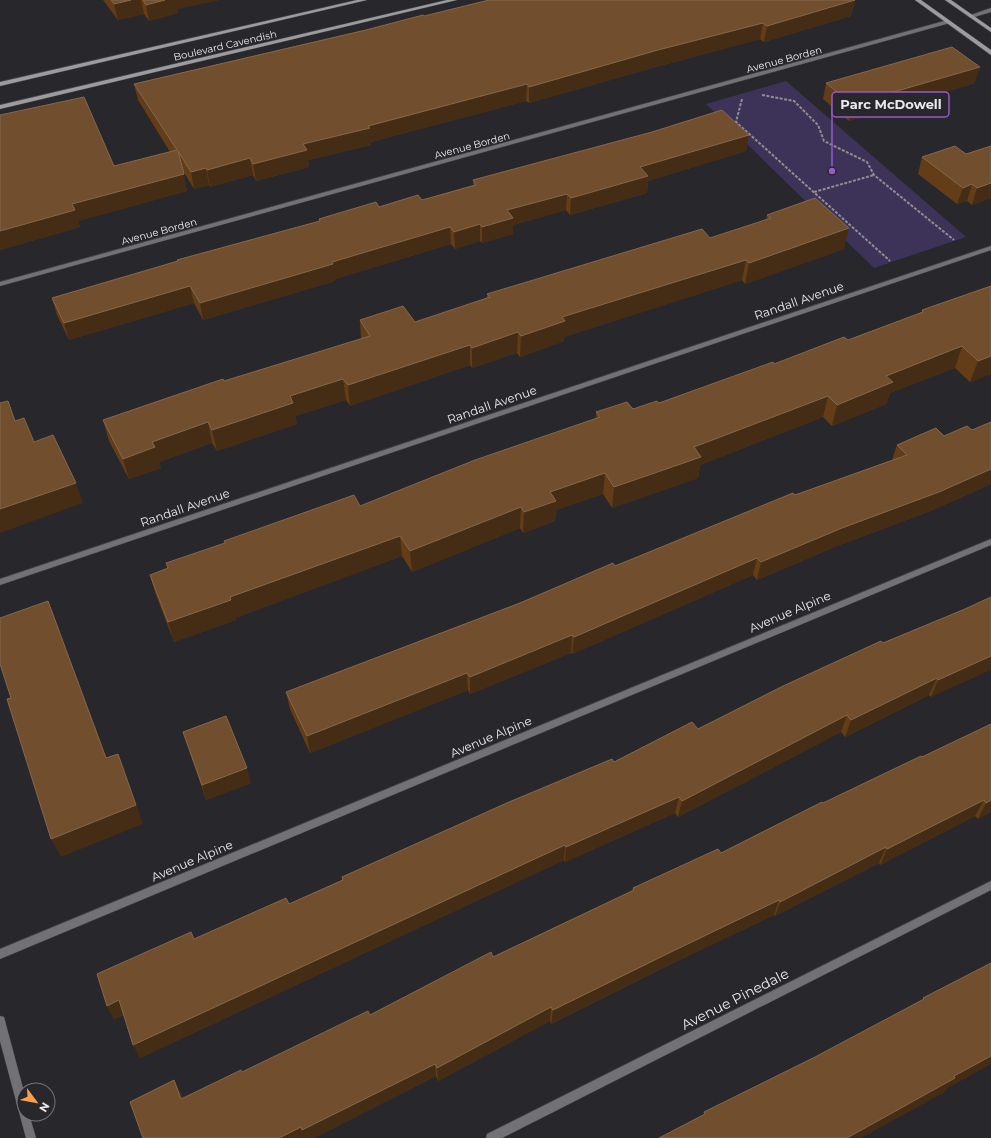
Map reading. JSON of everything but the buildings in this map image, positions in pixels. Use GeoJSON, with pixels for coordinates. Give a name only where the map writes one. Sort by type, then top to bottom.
{"type":"FeatureCollection","features":[{"type":"Feature","properties":{"kind":"main road","name":"Boulevard Cavendish"},"geometry":{"type":"LineString","coordinates":[[0,84],[364,0]]}},
{"type":"Feature","properties":{"kind":"main road","name":"Boulevard Cavendish"},"geometry":{"type":"LineString","coordinates":[[0,107],[454,0]]}},
{"type":"Feature","properties":{"kind":"main road"},"geometry":{"type":"LineString","coordinates":[[918,0],[991,53]]}},
{"type":"Feature","properties":{"kind":"main road"},"geometry":{"type":"LineString","coordinates":[[948,0],[991,30]]}},
{"type":"Feature","properties":{"kind":"street"},"geometry":{"type":"LineString","coordinates":[[971,16],[991,10]]}},
{"type":"Feature","properties":{"kind":"street","name":"Avenue Borden"},"geometry":{"type":"LineString","coordinates":[[0,284],[948,22]]}},
{"type":"Feature","properties":{"kind":"street","name":"Randall Avenue"},"geometry":{"type":"LineString","coordinates":[[0,582],[991,248]]}},
{"type":"Feature","properties":{"kind":"street","name":"Avenue Alpine"},"geometry":{"type":"LineString","coordinates":[[0,954],[991,542]]}},
{"type":"Feature","properties":{"kind":"street","name":"Avenue Pinedale"},"geometry":{"type":"LineString","coordinates":[[491,1138],[991,885]]}},
{"type":"Feature","properties":{"kind":"street"},"geometry":{"type":"LineString","coordinates":[[0,1020],[16,1082]]}},
{"type":"Feature","properties":{"kind":"street"},"geometry":{"type":"LineString","coordinates":[[27,1122],[31,1138]]}},
{"type":"Feature","properties":{"kind":"path"},"geometry":{"type":"LineString","coordinates":[[756,94],[794,101],[818,125],[824,141],[867,162],[874,174],[956,242]]}},
{"type":"Feature","properties":{"kind":"path"},"geometry":{"type":"LineString","coordinates":[[740,96],[742,99],[736,122],[893,264]]}},
{"type":"Feature","properties":{"kind":"path"},"geometry":{"type":"LineString","coordinates":[[814,192],[874,174]]}},
{"type":"Feature","properties":{"kind":"shaded area"},"geometry":{"type":"Polygon","coordinates":[[[786,81],[966,237],[874,268],[706,104],[786,81]]]}},
{"type":"Feature","properties":{"kind":"place","name":"Parc McDowell"},"geometry":{"type":"Point","coordinates":[832,171]}}]}
